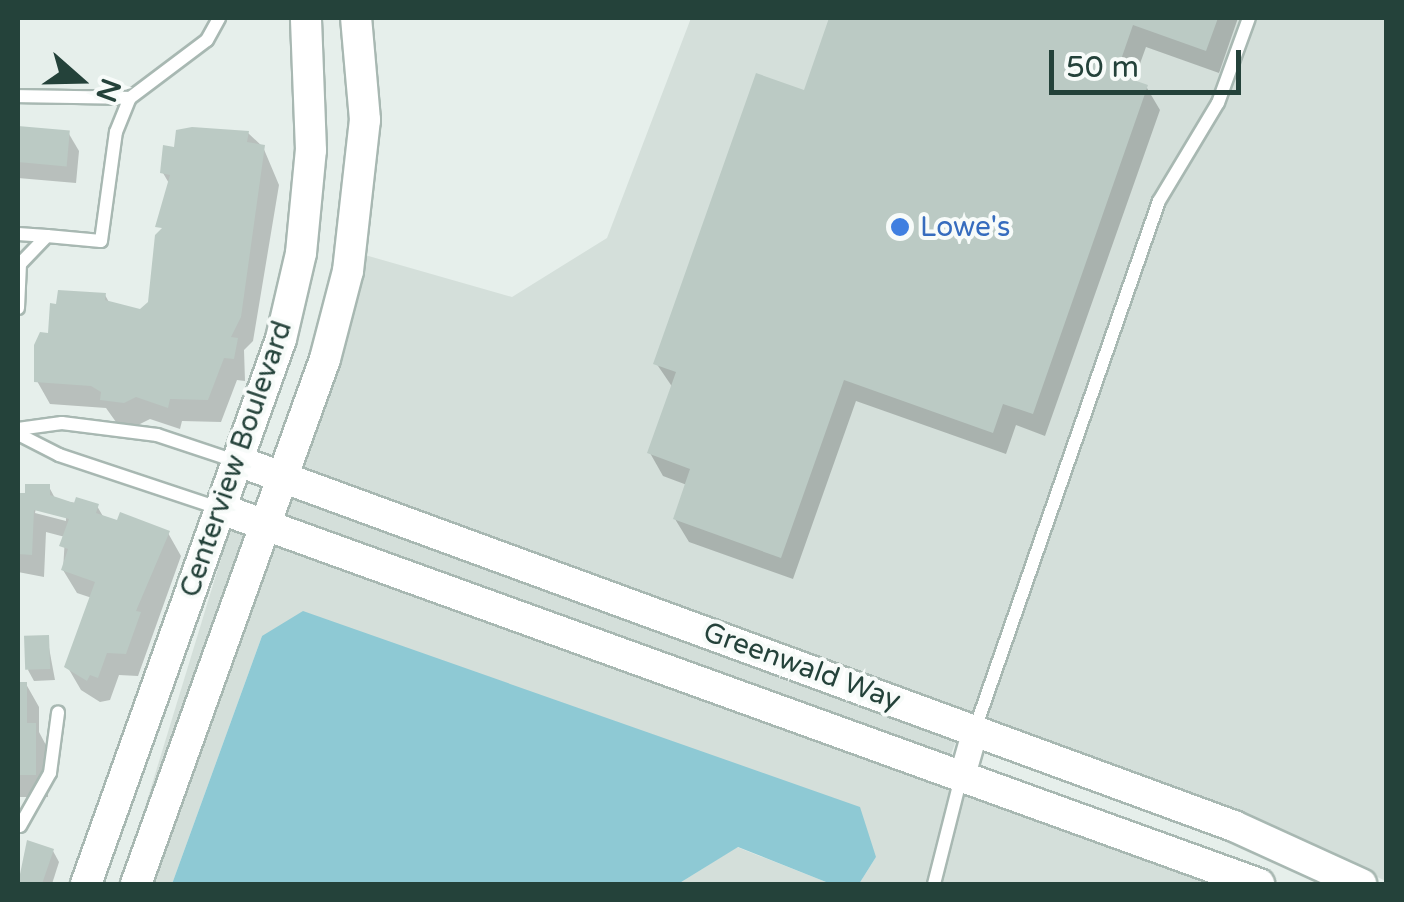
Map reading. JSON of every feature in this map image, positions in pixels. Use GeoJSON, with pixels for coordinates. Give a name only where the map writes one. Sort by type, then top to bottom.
{"type":"FeatureCollection","features":[{"type":"Feature","properties":{"kind":"street","name":"Centerview Boulevard"},"geometry":{"type":"LineString","coordinates":[[86,884],[280,339],[301,253],[312,150],[306,18]]}},
{"type":"Feature","properties":{"kind":"street","name":"Centerview Boulevard"},"geometry":{"type":"LineString","coordinates":[[136,884],[282,478],[348,271],[365,120],[356,18]]}},
{"type":"Feature","properties":{"kind":"street","name":"Greenwald Way"},"geometry":{"type":"LineString","coordinates":[[238,461],[1234,826],[1361,884]]}},
{"type":"Feature","properties":{"kind":"street","name":"Greenwald Way"},"geometry":{"type":"LineString","coordinates":[[221,508],[1259,884]]}},
{"type":"Feature","properties":{"kind":"street"},"geometry":{"type":"LineString","coordinates":[[962,775],[975,729]]}},
{"type":"Feature","properties":{"kind":"lane"},"geometry":{"type":"LineString","coordinates":[[18,234],[100,241],[116,132],[130,98],[207,40],[218,18]]}},
{"type":"Feature","properties":{"kind":"lane"},"geometry":{"type":"LineString","coordinates":[[975,729],[1160,201],[1218,103],[1249,18]]}},
{"type":"Feature","properties":{"kind":"lane"},"geometry":{"type":"LineString","coordinates":[[18,96],[130,98]]}},
{"type":"Feature","properties":{"kind":"lane"},"geometry":{"type":"LineString","coordinates":[[18,308],[20,264],[47,236]]}},
{"type":"Feature","properties":{"kind":"lane"},"geometry":{"type":"LineString","coordinates":[[18,431],[62,422],[157,435],[238,461]]}},
{"type":"Feature","properties":{"kind":"lane"},"geometry":{"type":"LineString","coordinates":[[18,431],[59,455],[221,508]]}},
{"type":"Feature","properties":{"kind":"lane"},"geometry":{"type":"LineString","coordinates":[[18,828],[50,773],[58,713]]}},
{"type":"Feature","properties":{"kind":"lane"},"geometry":{"type":"LineString","coordinates":[[934,884],[962,775]]}},
{"type":"Feature","properties":{"kind":"shaded area"},"geometry":{"type":"Polygon","coordinates":[[[691,18],[1386,18],[1386,881],[1239,814],[993,720],[301,470],[340,363],[365,255],[512,297],[607,238],[691,18]]]}},
{"type":"Feature","properties":{"kind":"shaded area"},"geometry":{"type":"Polygon","coordinates":[[[292,495],[957,737],[950,758],[284,516],[292,495]]]}},
{"type":"Feature","properties":{"kind":"shaded area"},"geometry":{"type":"Polygon","coordinates":[[[231,526],[247,531],[139,884],[122,884],[231,526]]]}},
{"type":"Feature","properties":{"kind":"shaded area"},"geometry":{"type":"Polygon","coordinates":[[[275,541],[1226,884],[859,884],[876,857],[262,636],[172,884],[152,884],[275,541]]]}},
{"type":"Feature","properties":{"kind":"shaded area"},"geometry":{"type":"Polygon","coordinates":[[[737,847],[831,884],[678,884],[737,847]]]}},
{"type":"Feature","properties":{"kind":"water"},"geometry":{"type":"Polygon","coordinates":[[[303,611],[860,807],[876,857],[859,884],[831,884],[738,847],[678,884],[172,884],[262,636],[303,611]]]}},
{"type":"Feature","properties":{"kind":"building","name":"Lowe's"},"geometry":{"type":"Polygon","coordinates":[[[829,18],[1218,18],[1206,51],[1133,25],[1116,74],[1148,85],[1033,414],[1003,404],[993,433],[844,380],[781,558],[673,519],[690,469],[647,453],[676,372],[653,364],[756,73],[804,90],[829,18]]]}},
{"type":"Feature","properties":{"kind":"building"},"geometry":{"type":"Polygon","coordinates":[[[18,126],[70,131],[67,166],[18,162],[18,126]]]}},
{"type":"Feature","properties":{"kind":"building"},"geometry":{"type":"Polygon","coordinates":[[[192,127],[249,131],[247,142],[265,145],[241,317],[231,337],[238,338],[234,359],[224,358],[208,400],[170,399],[168,408],[136,397],[124,403],[100,400],[101,392],[91,386],[34,382],[34,345],[40,332],[48,333],[50,303],[56,304],[58,290],[106,293],[105,300],[140,309],[148,302],[155,235],[162,228],[155,227],[170,175],[160,173],[163,145],[174,147],[176,130],[192,127]]]}},
{"type":"Feature","properties":{"kind":"building"},"geometry":{"type":"Polygon","coordinates":[[[25,484],[50,484],[50,495],[74,503],[76,497],[99,504],[96,513],[117,520],[120,512],[170,531],[136,611],[141,612],[126,654],[107,653],[98,678],[90,675],[87,681],[64,667],[95,582],[61,570],[68,549],[59,546],[69,519],[34,510],[32,555],[18,554],[18,493],[25,493],[25,484]]]}},
{"type":"Feature","properties":{"kind":"building"},"geometry":{"type":"Polygon","coordinates":[[[49,635],[50,669],[25,670],[24,636],[49,635]]]}},
{"type":"Feature","properties":{"kind":"building"},"geometry":{"type":"Polygon","coordinates":[[[18,682],[27,682],[27,723],[36,723],[36,775],[18,775],[18,682]]]}},
{"type":"Feature","properties":{"kind":"building"},"geometry":{"type":"Polygon","coordinates":[[[27,840],[54,849],[42,884],[18,884],[27,840]]]}},
{"type":"Feature","properties":{"kind":"place","name":"Lowe's"},"geometry":{"type":"Point","coordinates":[900,227]}}]}
